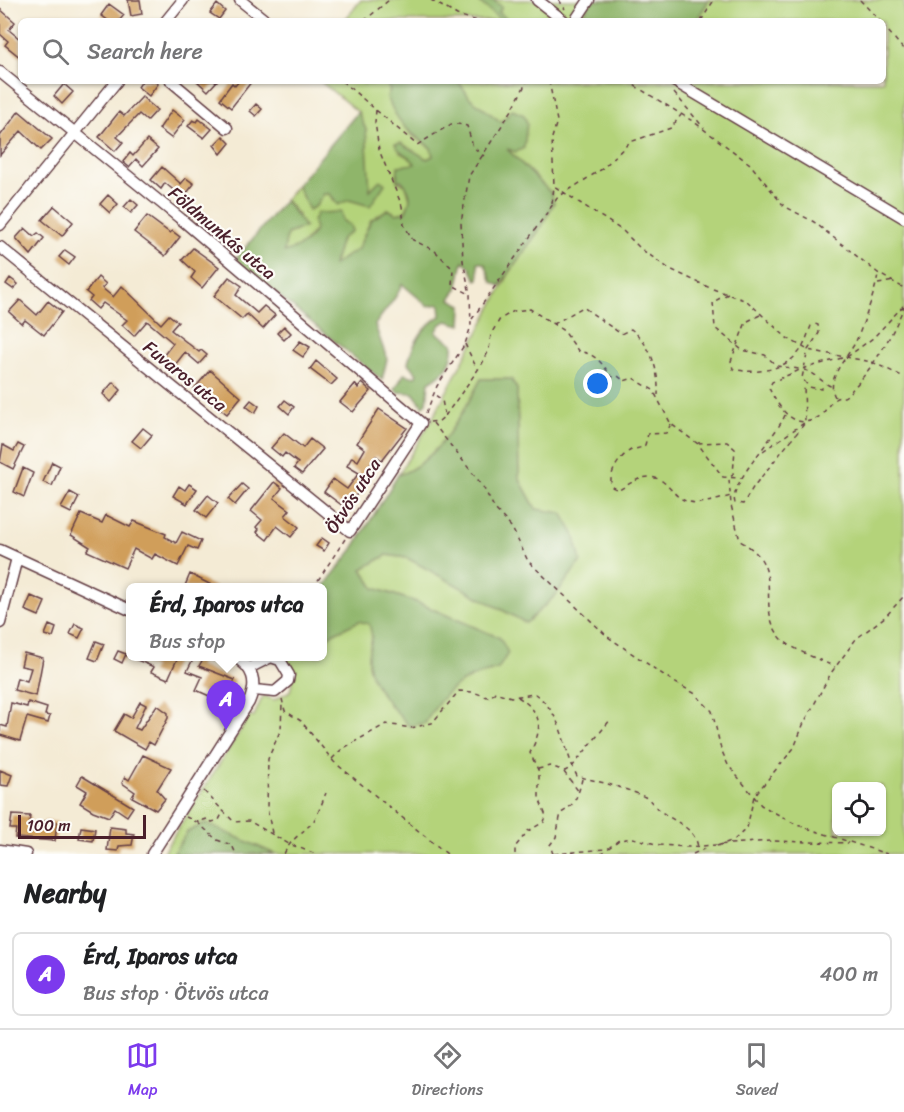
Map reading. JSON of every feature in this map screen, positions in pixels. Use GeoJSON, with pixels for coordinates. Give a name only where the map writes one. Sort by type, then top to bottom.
{"type":"FeatureCollection","features":[{"type":"Feature","properties":{"kind":"street"},"geometry":{"type":"LineString","coordinates":[[168,18],[183,0]]}},
{"type":"Feature","properties":{"kind":"street"},"geometry":{"type":"LineString","coordinates":[[240,0],[262,18]]}},
{"type":"Feature","properties":{"kind":"street"},"geometry":{"type":"LineString","coordinates":[[537,0],[560,18]]}},
{"type":"Feature","properties":{"kind":"street"},"geometry":{"type":"LineString","coordinates":[[577,18],[589,0]]}},
{"type":"Feature","properties":{"kind":"street","name":"Földmunkás utca"},"geometry":{"type":"LineString","coordinates":[[0,72],[189,226],[420,423]]}},
{"type":"Feature","properties":{"kind":"street"},"geometry":{"type":"LineString","coordinates":[[0,225],[115,84]]}},
{"type":"Feature","properties":{"kind":"street"},"geometry":{"type":"LineString","coordinates":[[175,84],[227,128]]}},
{"type":"Feature","properties":{"kind":"street"},"geometry":{"type":"LineString","coordinates":[[673,85],[904,218]]}},
{"type":"Feature","properties":{"kind":"street","name":"Fuvaros utca"},"geometry":{"type":"LineString","coordinates":[[0,247],[350,531]]}},
{"type":"Feature","properties":{"kind":"street","name":"Ötvös utca"},"geometry":{"type":"LineString","coordinates":[[350,531],[420,423]]}},
{"type":"Feature","properties":{"kind":"street"},"geometry":{"type":"LineString","coordinates":[[0,550],[126,608]]}},
{"type":"Feature","properties":{"kind":"street"},"geometry":{"type":"LineString","coordinates":[[0,622],[17,558]]}},
{"type":"Feature","properties":{"kind":"street"},"geometry":{"type":"LineString","coordinates":[[152,854],[254,690],[253,675],[249,668],[239,661]]}},
{"type":"Feature","properties":{"kind":"street"},"geometry":{"type":"LineString","coordinates":[[249,668],[264,661]]}},
{"type":"Feature","properties":{"kind":"street"},"geometry":{"type":"LineString","coordinates":[[254,690],[275,692],[288,681],[287,667],[281,661]]}},
{"type":"Feature","properties":{"kind":"street"},"geometry":{"type":"LineString","coordinates":[[0,850],[26,854]]}},
{"type":"Feature","properties":{"kind":"path"},"geometry":{"type":"LineString","coordinates":[[368,18],[389,0]]}},
{"type":"Feature","properties":{"kind":"path"},"geometry":{"type":"LineString","coordinates":[[431,0],[457,15],[468,18]]}},
{"type":"Feature","properties":{"kind":"path"},"geometry":{"type":"LineString","coordinates":[[703,18],[714,0]]}},
{"type":"Feature","properties":{"kind":"path"},"geometry":{"type":"LineString","coordinates":[[860,0],[876,18]]}},
{"type":"Feature","properties":{"kind":"path"},"geometry":{"type":"LineString","coordinates":[[886,29],[904,50]]}},
{"type":"Feature","properties":{"kind":"path"},"geometry":{"type":"LineString","coordinates":[[346,84],[417,145],[453,123],[460,123],[467,126],[473,147],[484,156]]}},
{"type":"Feature","properties":{"kind":"path"},"geometry":{"type":"LineString","coordinates":[[525,84],[484,156],[469,176],[462,211],[463,261],[470,294],[471,320],[465,344],[434,394],[423,419],[433,423],[482,485],[495,509],[512,528],[528,561],[608,637],[694,693],[712,711],[721,749],[728,765],[761,805],[797,825],[887,854]]}},
{"type":"Feature","properties":{"kind":"path"},"geometry":{"type":"LineString","coordinates":[[550,84],[557,122],[552,138],[554,186],[552,204]]}},
{"type":"Feature","properties":{"kind":"path"},"geometry":{"type":"LineString","coordinates":[[632,84],[681,114],[750,164],[784,206],[823,228],[878,273],[903,287],[904,292]]}},
{"type":"Feature","properties":{"kind":"path"},"geometry":{"type":"LineString","coordinates":[[673,85],[675,96],[706,131]]}},
{"type":"Feature","properties":{"kind":"path"},"geometry":{"type":"LineString","coordinates":[[376,110],[375,122],[380,150],[399,199],[404,225],[413,240],[435,251],[453,269],[452,285],[470,294]]}},
{"type":"Feature","properties":{"kind":"path"},"geometry":{"type":"LineString","coordinates":[[471,320],[552,204],[564,193],[602,169],[630,142],[671,128],[681,114]]}},
{"type":"Feature","properties":{"kind":"path"},"geometry":{"type":"LineString","coordinates":[[554,186],[623,231],[641,249],[668,268],[747,301],[760,315],[802,347],[872,362],[904,377]]}},
{"type":"Feature","properties":{"kind":"path"},"geometry":{"type":"LineString","coordinates":[[836,398],[833,387],[834,377],[856,343],[877,284],[878,273]]}},
{"type":"Feature","properties":{"kind":"path"},"geometry":{"type":"LineString","coordinates":[[877,284],[895,281]]}},
{"type":"Feature","properties":{"kind":"path"},"geometry":{"type":"LineString","coordinates":[[728,294],[712,302],[715,328],[738,347],[765,355],[777,366],[815,373],[825,384],[833,387]]}},
{"type":"Feature","properties":{"kind":"path"},"geometry":{"type":"LineString","coordinates":[[805,423],[795,422],[786,414],[770,388],[772,382],[802,369],[846,357],[873,338],[904,306]]}},
{"type":"Feature","properties":{"kind":"path"},"geometry":{"type":"LineString","coordinates":[[761,452],[818,417],[836,398],[847,395],[888,343],[904,306]]}},
{"type":"Feature","properties":{"kind":"path"},"geometry":{"type":"LineString","coordinates":[[554,324],[583,307],[621,334],[631,329],[634,331],[644,341],[657,368],[658,396],[671,423],[678,432],[698,444],[723,477],[742,478]]}},
{"type":"Feature","properties":{"kind":"path"},"geometry":{"type":"LineString","coordinates":[[433,423],[445,416],[477,370],[489,350],[491,334],[501,319],[514,311],[530,309],[564,332],[579,352],[591,353],[612,377],[618,376],[624,381],[633,378],[658,396]]}},
{"type":"Feature","properties":{"kind":"path"},"geometry":{"type":"LineString","coordinates":[[760,315],[746,322],[731,361],[734,369],[759,372],[777,366],[796,355],[811,326],[818,325],[819,333],[808,350],[806,364],[802,369],[805,423],[740,505],[735,503],[733,499],[742,478],[786,414]]}},
{"type":"Feature","properties":{"kind":"path"},"geometry":{"type":"LineString","coordinates":[[465,344],[477,370]]}},
{"type":"Feature","properties":{"kind":"path"},"geometry":{"type":"LineString","coordinates":[[804,384],[821,389],[825,384]]}},
{"type":"Feature","properties":{"kind":"path"},"geometry":{"type":"LineString","coordinates":[[434,394],[442,400],[445,416]]}},
{"type":"Feature","properties":{"kind":"path"},"geometry":{"type":"LineString","coordinates":[[671,423],[666,433],[648,434],[645,445],[632,450],[621,459],[613,471],[610,482],[612,487],[619,490],[638,478],[652,477],[662,481],[680,498],[691,502],[704,503],[731,496]]}},
{"type":"Feature","properties":{"kind":"path"},"geometry":{"type":"LineString","coordinates":[[698,444],[727,442],[735,449],[733,474],[729,479],[740,541],[753,548],[767,567],[771,616],[781,638],[835,667]]}},
{"type":"Feature","properties":{"kind":"path","name":"Ötvös utca"},"geometry":{"type":"LineString","coordinates":[[316,583],[350,531]]}},
{"type":"Feature","properties":{"kind":"path"},"geometry":{"type":"LineString","coordinates":[[717,846],[734,840],[747,828],[754,796],[794,748],[802,725],[835,667],[856,639],[886,616],[904,596]]}},
{"type":"Feature","properties":{"kind":"path"},"geometry":{"type":"LineString","coordinates":[[332,759],[342,749],[387,724],[411,728],[432,723],[459,691],[473,692],[490,698],[495,692],[512,697],[535,694],[544,700],[558,720],[572,767],[577,776],[592,778],[648,798],[660,811],[668,814],[691,832],[698,840],[698,848]]}},
{"type":"Feature","properties":{"kind":"path"},"geometry":{"type":"LineString","coordinates":[[275,692],[282,700],[285,711],[301,721],[332,759],[363,788],[447,854]]}},
{"type":"Feature","properties":{"kind":"path"},"geometry":{"type":"LineString","coordinates":[[515,854],[515,847],[528,831],[544,822],[546,816],[539,798],[537,769],[530,753],[538,733],[538,716],[532,706],[518,696]]}},
{"type":"Feature","properties":{"kind":"path"},"geometry":{"type":"LineString","coordinates":[[273,835],[267,808],[268,759],[282,729],[282,704]]}},
{"type":"Feature","properties":{"kind":"path"},"geometry":{"type":"LineString","coordinates":[[564,771],[572,767],[611,719]]}},
{"type":"Feature","properties":{"kind":"path"},"geometry":{"type":"LineString","coordinates":[[537,769],[550,766],[564,771],[579,792]]}},
{"type":"Feature","properties":{"kind":"path"},"geometry":{"type":"LineString","coordinates":[[583,778],[579,792],[570,808],[561,813],[556,837],[550,845],[553,854],[606,849]]}},
{"type":"Feature","properties":{"kind":"path"},"geometry":{"type":"LineString","coordinates":[[195,786],[209,794],[222,813],[234,822],[249,821],[289,844],[316,854]]}},
{"type":"Feature","properties":{"kind":"path"},"geometry":{"type":"LineString","coordinates":[[284,854],[289,844],[313,822],[326,793]]}},
{"type":"Feature","properties":{"kind":"path"},"geometry":{"type":"LineString","coordinates":[[178,813],[197,822],[217,840],[232,845],[236,854]]}},
{"type":"Feature","properties":{"kind":"path"},"geometry":{"type":"LineString","coordinates":[[197,822],[207,819],[212,822],[219,820],[222,813]]}},
{"type":"Feature","properties":{"kind":"path"},"geometry":{"type":"LineString","coordinates":[[602,854],[619,840],[633,838],[660,845],[698,848],[771,841],[850,843]]}},
{"type":"Feature","properties":{"kind":"path"},"geometry":{"type":"LineString","coordinates":[[693,854],[707,848]]}},
{"type":"Feature","properties":{"kind":"path"},"geometry":{"type":"LineString","coordinates":[[302,850],[306,854]]}},
{"type":"Feature","properties":{"kind":"green space"},"geometry":{"type":"Polygon","coordinates":[[[361,0],[593,0],[584,13],[590,18],[346,18],[361,0]]]}},
{"type":"Feature","properties":{"kind":"green space"},"geometry":{"type":"Polygon","coordinates":[[[477,0],[493,0],[502,7],[499,12],[506,18],[498,18],[477,0]]]}},
{"type":"Feature","properties":{"kind":"green space"},"geometry":{"type":"Polygon","coordinates":[[[593,0],[709,0],[698,18],[590,18],[584,13],[593,0]]]}},
{"type":"Feature","properties":{"kind":"green space"},"geometry":{"type":"Polygon","coordinates":[[[709,0],[904,0],[904,854],[162,854],[249,717],[254,716],[262,698],[265,696],[274,700],[290,691],[293,680],[286,661],[327,661],[327,637],[359,621],[369,624],[374,638],[368,661],[373,677],[390,706],[425,723],[439,701],[454,687],[463,681],[498,669],[500,638],[416,602],[374,588],[362,569],[387,555],[407,558],[439,573],[536,509],[519,478],[517,389],[511,379],[481,379],[457,422],[437,449],[412,469],[398,475],[430,423],[509,274],[542,226],[551,193],[505,147],[501,122],[470,98],[460,84],[886,84],[886,18],[698,18],[709,0]]]}},
{"type":"Feature","properties":{"kind":"green space"},"geometry":{"type":"Polygon","coordinates":[[[324,84],[387,84],[410,134],[431,148],[433,156],[427,159],[399,152],[412,159],[415,165],[398,167],[397,181],[406,185],[411,202],[405,212],[396,214],[388,209],[371,220],[358,249],[332,266],[341,239],[315,230],[299,248],[283,252],[287,234],[296,231],[298,215],[285,200],[297,185],[309,210],[316,206],[323,194],[330,194],[333,201],[349,200],[370,206],[366,130],[358,112],[324,84]]]}},
{"type":"Feature","properties":{"kind":"green space"},"geometry":{"type":"Polygon","coordinates":[[[387,84],[460,84],[470,98],[501,122],[512,110],[524,115],[527,123],[524,148],[516,152],[507,149],[551,193],[554,203],[542,226],[500,286],[492,282],[485,264],[478,262],[479,279],[476,280],[470,267],[463,261],[457,289],[450,299],[462,305],[461,325],[447,321],[441,324],[436,332],[453,344],[452,357],[444,371],[429,382],[427,403],[423,406],[413,393],[397,392],[395,389],[404,374],[415,377],[417,374],[408,363],[410,356],[424,330],[441,316],[440,304],[428,306],[402,284],[397,295],[375,325],[387,359],[382,380],[235,260],[285,200],[305,227],[287,234],[284,252],[306,242],[315,230],[313,221],[317,213],[341,212],[343,221],[350,225],[352,231],[341,239],[333,265],[358,249],[371,220],[388,209],[396,214],[405,212],[410,196],[405,184],[401,180],[397,181],[398,166],[415,164],[395,144],[401,143],[427,159],[433,156],[431,148],[400,122],[387,97],[390,90],[387,84]]]}},
{"type":"Feature","properties":{"kind":"green space"},"geometry":{"type":"Polygon","coordinates":[[[358,112],[366,130],[370,190],[380,180],[385,184],[370,206],[349,200],[338,205],[330,194],[324,194],[316,206],[309,210],[297,185],[358,112]]]}},
{"type":"Feature","properties":{"kind":"green space"},"geometry":{"type":"Polygon","coordinates":[[[481,379],[511,379],[517,389],[519,478],[536,509],[562,513],[574,534],[581,561],[555,596],[526,623],[407,558],[387,555],[362,569],[374,588],[416,602],[500,638],[508,653],[498,669],[473,677],[454,687],[439,702],[425,723],[409,726],[383,696],[372,678],[368,661],[372,636],[369,624],[359,621],[327,637],[327,583],[353,549],[398,475],[425,460],[437,448],[466,407],[481,379]]]}},
{"type":"Feature","properties":{"kind":"green space"},"geometry":{"type":"Polygon","coordinates":[[[205,823],[275,854],[173,854],[187,832],[205,823]]]}},
{"type":"Feature","properties":{"kind":"building"},"geometry":{"type":"Polygon","coordinates":[[[128,0],[140,0],[142,14],[131,16],[128,0]]]}},
{"type":"Feature","properties":{"kind":"building"},"geometry":{"type":"Polygon","coordinates":[[[109,4],[124,15],[122,18],[105,18],[101,15],[109,4]]]}},
{"type":"Feature","properties":{"kind":"building"},"geometry":{"type":"Polygon","coordinates":[[[217,4],[225,11],[220,18],[210,13],[217,4]]]}},
{"type":"Feature","properties":{"kind":"building"},"geometry":{"type":"Polygon","coordinates":[[[0,9],[15,22],[9,30],[18,38],[18,56],[5,45],[8,41],[0,34],[0,9]]]}},
{"type":"Feature","properties":{"kind":"building"},"geometry":{"type":"Polygon","coordinates":[[[64,84],[73,92],[62,104],[54,96],[64,84]]]}},
{"type":"Feature","properties":{"kind":"building"},"geometry":{"type":"Polygon","coordinates":[[[140,84],[158,84],[149,96],[138,87],[140,84]]]}},
{"type":"Feature","properties":{"kind":"building"},"geometry":{"type":"Polygon","coordinates":[[[200,84],[214,84],[208,91],[200,84]]]}},
{"type":"Feature","properties":{"kind":"building"},"geometry":{"type":"Polygon","coordinates":[[[231,84],[235,86],[250,84],[231,108],[220,99],[231,84]]]}},
{"type":"Feature","properties":{"kind":"building"},"geometry":{"type":"Polygon","coordinates":[[[142,97],[157,110],[147,121],[139,114],[117,137],[123,142],[115,151],[99,137],[119,112],[124,116],[142,97]]]}},
{"type":"Feature","properties":{"kind":"building"},"geometry":{"type":"Polygon","coordinates":[[[256,104],[262,109],[256,116],[250,111],[256,104]]]}},
{"type":"Feature","properties":{"kind":"building"},"geometry":{"type":"Polygon","coordinates":[[[172,110],[185,120],[171,138],[159,129],[172,110]]]}},
{"type":"Feature","properties":{"kind":"building"},"geometry":{"type":"Polygon","coordinates":[[[19,111],[52,139],[41,150],[21,131],[0,155],[0,136],[19,111]]]}},
{"type":"Feature","properties":{"kind":"building"},"geometry":{"type":"Polygon","coordinates":[[[199,119],[212,129],[204,138],[188,126],[193,120],[197,122],[199,119]]]}},
{"type":"Feature","properties":{"kind":"building"},"geometry":{"type":"Polygon","coordinates":[[[223,136],[230,143],[221,154],[214,145],[223,136]]]}},
{"type":"Feature","properties":{"kind":"building"},"geometry":{"type":"Polygon","coordinates":[[[147,140],[158,149],[143,166],[136,159],[129,167],[123,162],[130,153],[133,156],[147,140]]]}},
{"type":"Feature","properties":{"kind":"building"},"geometry":{"type":"Polygon","coordinates":[[[162,167],[181,184],[186,178],[194,184],[183,198],[165,183],[161,189],[151,180],[162,167]]]}},
{"type":"Feature","properties":{"kind":"building"},"geometry":{"type":"Polygon","coordinates":[[[108,195],[118,204],[110,213],[100,204],[108,195]]]}},
{"type":"Feature","properties":{"kind":"building"},"geometry":{"type":"Polygon","coordinates":[[[131,199],[138,205],[131,213],[124,207],[131,199]]]}},
{"type":"Feature","properties":{"kind":"building"},"geometry":{"type":"Polygon","coordinates":[[[54,206],[73,222],[62,236],[42,220],[54,206]]]}},
{"type":"Feature","properties":{"kind":"building"},"geometry":{"type":"Polygon","coordinates":[[[147,216],[170,233],[172,231],[180,237],[165,256],[134,232],[147,216]]]}},
{"type":"Feature","properties":{"kind":"building"},"geometry":{"type":"Polygon","coordinates":[[[25,228],[34,236],[38,233],[44,238],[31,255],[16,238],[25,228]]]}},
{"type":"Feature","properties":{"kind":"building"},"geometry":{"type":"Polygon","coordinates":[[[193,248],[219,267],[202,288],[191,278],[195,272],[182,260],[193,248]]]}},
{"type":"Feature","properties":{"kind":"building"},"geometry":{"type":"Polygon","coordinates":[[[65,250],[75,257],[69,265],[59,257],[65,250]]]}},
{"type":"Feature","properties":{"kind":"building"},"geometry":{"type":"Polygon","coordinates":[[[98,277],[106,284],[102,288],[113,297],[122,286],[161,324],[169,315],[178,322],[171,330],[199,352],[201,350],[207,355],[199,364],[185,352],[171,370],[164,365],[168,360],[163,356],[173,343],[147,321],[134,336],[122,325],[127,320],[103,303],[98,309],[89,301],[92,297],[86,292],[98,277]]]}},
{"type":"Feature","properties":{"kind":"building"},"geometry":{"type":"Polygon","coordinates":[[[229,277],[242,286],[236,295],[257,313],[264,306],[275,315],[263,329],[247,314],[242,319],[214,296],[229,277]]]}},
{"type":"Feature","properties":{"kind":"building"},"geometry":{"type":"Polygon","coordinates":[[[10,278],[18,284],[13,289],[6,284],[10,278]]]}},
{"type":"Feature","properties":{"kind":"building"},"geometry":{"type":"Polygon","coordinates":[[[20,300],[37,315],[48,301],[62,312],[44,335],[25,320],[22,324],[9,312],[20,300]]]}},
{"type":"Feature","properties":{"kind":"building"},"geometry":{"type":"Polygon","coordinates":[[[284,326],[291,333],[284,340],[277,333],[284,326]]]}},
{"type":"Feature","properties":{"kind":"building"},"geometry":{"type":"Polygon","coordinates":[[[300,341],[310,347],[303,357],[293,350],[300,341]]]}},
{"type":"Feature","properties":{"kind":"building"},"geometry":{"type":"Polygon","coordinates":[[[316,361],[337,379],[331,385],[310,369],[316,361]]]}},
{"type":"Feature","properties":{"kind":"building"},"geometry":{"type":"Polygon","coordinates":[[[210,370],[241,397],[227,414],[194,389],[210,370]]]}},
{"type":"Feature","properties":{"kind":"building"},"geometry":{"type":"Polygon","coordinates":[[[113,382],[121,390],[111,402],[103,394],[113,382]]]}},
{"type":"Feature","properties":{"kind":"building"},"geometry":{"type":"Polygon","coordinates":[[[362,383],[371,391],[353,412],[340,402],[355,384],[358,388],[362,383]]]}},
{"type":"Feature","properties":{"kind":"building"},"geometry":{"type":"Polygon","coordinates":[[[251,400],[259,406],[255,413],[246,406],[251,400]]]}},
{"type":"Feature","properties":{"kind":"building"},"geometry":{"type":"Polygon","coordinates":[[[285,400],[294,407],[289,414],[280,406],[285,400]]]}},
{"type":"Feature","properties":{"kind":"building"},"geometry":{"type":"Polygon","coordinates":[[[379,409],[407,428],[382,460],[376,456],[368,469],[372,471],[347,509],[324,492],[333,479],[347,489],[359,473],[347,466],[352,457],[358,461],[365,449],[357,443],[379,409]]]}},
{"type":"Feature","properties":{"kind":"building"},"geometry":{"type":"Polygon","coordinates":[[[143,428],[152,435],[141,448],[132,441],[143,428]]]}},
{"type":"Feature","properties":{"kind":"building"},"geometry":{"type":"Polygon","coordinates":[[[284,433],[303,448],[310,439],[323,449],[302,474],[294,468],[298,463],[285,453],[282,457],[271,448],[284,433]]]}},
{"type":"Feature","properties":{"kind":"building"},"geometry":{"type":"Polygon","coordinates":[[[18,444],[24,447],[13,469],[0,462],[3,445],[14,451],[18,444]]]}},
{"type":"Feature","properties":{"kind":"building"},"geometry":{"type":"Polygon","coordinates":[[[52,462],[60,466],[52,486],[43,482],[52,462]]]}},
{"type":"Feature","properties":{"kind":"building"},"geometry":{"type":"Polygon","coordinates":[[[23,468],[33,473],[24,497],[14,492],[23,468]]]}},
{"type":"Feature","properties":{"kind":"building"},"geometry":{"type":"Polygon","coordinates":[[[274,482],[282,488],[274,498],[290,510],[285,516],[299,527],[291,537],[277,526],[267,540],[257,532],[259,529],[256,527],[262,520],[251,511],[274,482]]]}},
{"type":"Feature","properties":{"kind":"building"},"geometry":{"type":"Polygon","coordinates":[[[189,484],[197,489],[187,504],[173,496],[179,486],[185,490],[189,484]]]}},
{"type":"Feature","properties":{"kind":"building"},"geometry":{"type":"Polygon","coordinates":[[[242,484],[248,489],[235,505],[228,499],[242,484]]]}},
{"type":"Feature","properties":{"kind":"building"},"geometry":{"type":"Polygon","coordinates":[[[70,492],[79,497],[71,513],[61,508],[70,492]]]}},
{"type":"Feature","properties":{"kind":"building"},"geometry":{"type":"Polygon","coordinates":[[[208,495],[218,503],[206,518],[196,510],[208,495]]]}},
{"type":"Feature","properties":{"kind":"building"},"geometry":{"type":"Polygon","coordinates":[[[81,514],[102,523],[106,515],[130,527],[134,521],[166,534],[165,537],[176,543],[182,532],[201,541],[197,550],[188,546],[178,566],[155,554],[152,559],[134,549],[125,568],[87,551],[90,547],[71,535],[81,514]]]}},
{"type":"Feature","properties":{"kind":"building"},"geometry":{"type":"Polygon","coordinates":[[[322,538],[329,543],[324,551],[316,546],[322,538]]]}},
{"type":"Feature","properties":{"kind":"building"},"geometry":{"type":"Polygon","coordinates":[[[190,574],[207,583],[186,583],[190,574]]]}},
{"type":"Feature","properties":{"kind":"building"},"geometry":{"type":"Polygon","coordinates":[[[31,596],[45,602],[39,616],[25,610],[31,596]]]}},
{"type":"Feature","properties":{"kind":"building"},"geometry":{"type":"Polygon","coordinates":[[[75,624],[84,628],[79,638],[70,634],[75,624]]]}},
{"type":"Feature","properties":{"kind":"building"},"geometry":{"type":"Polygon","coordinates":[[[49,625],[56,628],[53,637],[45,635],[49,625]]]}},
{"type":"Feature","properties":{"kind":"building"},"geometry":{"type":"Polygon","coordinates":[[[96,641],[104,644],[97,661],[89,658],[96,641]]]}},
{"type":"Feature","properties":{"kind":"building"},"geometry":{"type":"Polygon","coordinates":[[[118,651],[126,654],[122,663],[114,659],[118,651]]]}},
{"type":"Feature","properties":{"kind":"building"},"geometry":{"type":"Polygon","coordinates":[[[24,653],[43,658],[36,696],[14,690],[17,678],[27,681],[31,668],[21,666],[24,653]]]}},
{"type":"Feature","properties":{"kind":"building"},"geometry":{"type":"Polygon","coordinates":[[[140,661],[176,661],[168,679],[151,672],[154,667],[140,661]]]}},
{"type":"Feature","properties":{"kind":"building"},"geometry":{"type":"Polygon","coordinates":[[[192,661],[202,661],[199,666],[235,680],[223,706],[212,701],[214,698],[196,690],[202,677],[187,671],[192,661]]]}},
{"type":"Feature","properties":{"kind":"building"},"geometry":{"type":"Polygon","coordinates":[[[28,702],[47,708],[45,715],[50,716],[48,723],[27,717],[20,741],[0,735],[0,725],[7,727],[11,703],[27,707],[28,702]]]}},
{"type":"Feature","properties":{"kind":"building"},"geometry":{"type":"Polygon","coordinates":[[[140,702],[146,705],[135,728],[140,730],[157,705],[168,713],[168,718],[154,745],[149,742],[145,749],[114,731],[124,714],[131,718],[140,702]]]}},
{"type":"Feature","properties":{"kind":"building"},"geometry":{"type":"Polygon","coordinates":[[[143,755],[171,768],[157,790],[165,799],[156,810],[132,797],[135,792],[122,783],[125,777],[129,780],[143,755]]]}},
{"type":"Feature","properties":{"kind":"building"},"geometry":{"type":"Polygon","coordinates":[[[0,770],[12,775],[8,786],[0,785],[0,770]]]}},
{"type":"Feature","properties":{"kind":"building"},"geometry":{"type":"Polygon","coordinates":[[[82,776],[133,807],[127,816],[115,808],[109,817],[80,803],[87,791],[77,785],[82,776]]]}},
{"type":"Feature","properties":{"kind":"building"},"geometry":{"type":"Polygon","coordinates":[[[12,815],[30,816],[29,824],[43,826],[44,821],[57,822],[55,841],[15,838],[16,829],[10,829],[12,815]]]}},
{"type":"Feature","properties":{"kind":"building"},"geometry":{"type":"Polygon","coordinates":[[[81,827],[95,829],[93,841],[79,839],[81,827]]]}},
{"type":"Feature","properties":{"kind":"building"},"geometry":{"type":"Polygon","coordinates":[[[110,827],[126,829],[126,833],[134,834],[132,845],[119,846],[118,851],[107,850],[110,827]]]}},
{"type":"Feature","properties":{"kind":"place","name":"Érd, Iparos utca"},"geometry":{"type":"Point","coordinates":[226,730]}}]}
